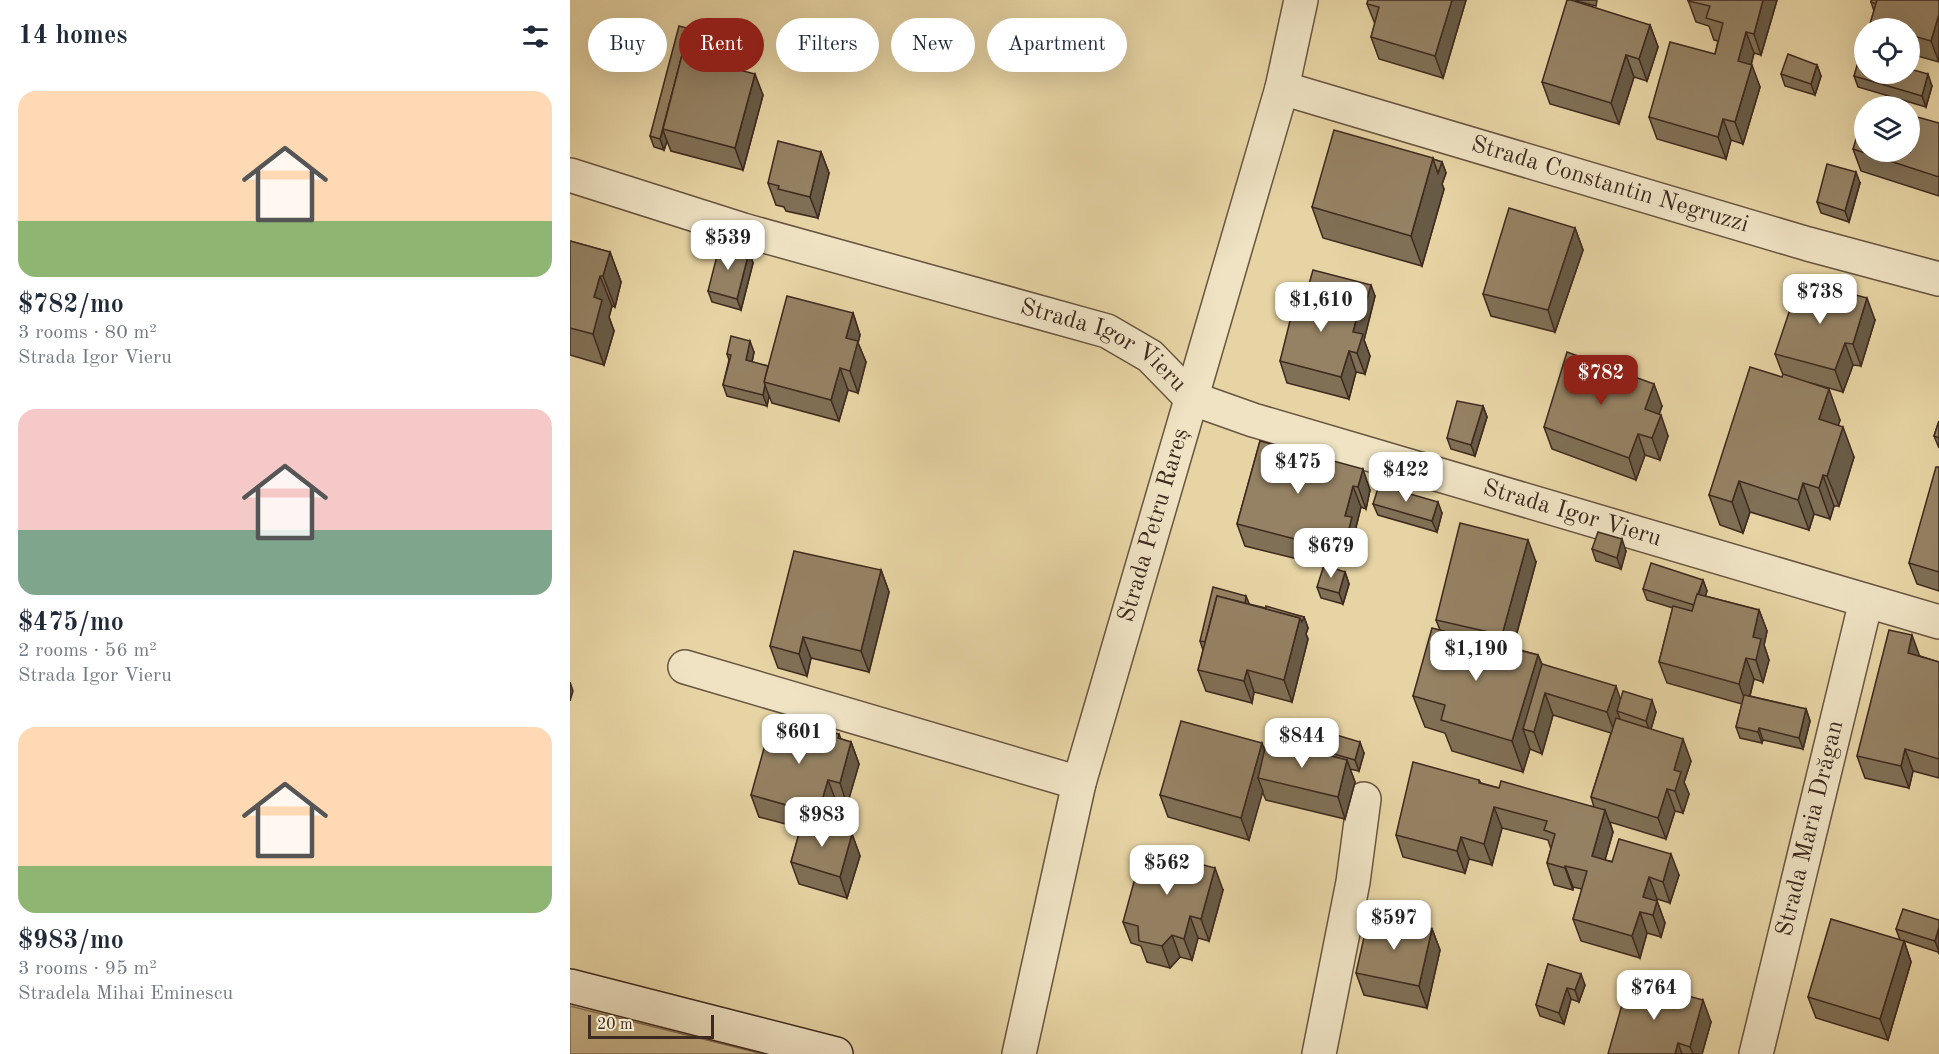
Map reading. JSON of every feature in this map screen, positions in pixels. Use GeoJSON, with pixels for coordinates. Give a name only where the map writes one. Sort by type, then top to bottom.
{"type":"FeatureCollection","features":[{"type":"Feature","properties":{"kind":"street","name":"Strada Petru Rareș"},"geometry":{"type":"LineString","coordinates":[[1019,1054],[1079,783],[1282,88],[1301,0]]}},
{"type":"Feature","properties":{"kind":"street","name":"Strada Constantin Negruzzi"},"geometry":{"type":"LineString","coordinates":[[1282,88],[1797,241],[1939,279]]}},
{"type":"Feature","properties":{"kind":"street","name":"Strada Igor Vieru"},"geometry":{"type":"LineString","coordinates":[[570,175],[742,230],[1107,331],[1150,356],[1191,398],[1253,420],[1939,622]]}},
{"type":"Feature","properties":{"kind":"street","name":"Strada Maria Drăgan"},"geometry":{"type":"LineString","coordinates":[[1756,1054],[1866,601]]}},
{"type":"Feature","properties":{"kind":"street"},"geometry":{"type":"LineString","coordinates":[[684,667],[1079,783]]}},
{"type":"Feature","properties":{"kind":"street"},"geometry":{"type":"LineString","coordinates":[[1319,1054],[1353,882],[1364,799]]}},
{"type":"Feature","properties":{"kind":"street"},"geometry":{"type":"LineString","coordinates":[[570,986],[836,1054]]}},
{"type":"Feature","properties":{"kind":"shaded area"},"geometry":{"type":"Polygon","coordinates":[[[570,1006],[763,1054],[570,1054],[570,1006]]]}},
{"type":"Feature","properties":{"kind":"building"},"geometry":{"type":"Polygon","coordinates":[[[1368,0],[1452,0],[1435,56],[1371,37],[1379,7],[1367,4],[1368,0]]]}},
{"type":"Feature","properties":{"kind":"building"},"geometry":{"type":"Polygon","coordinates":[[[1567,0],[1650,25],[1639,59],[1626,55],[1611,103],[1542,82],[1567,0]]]}},
{"type":"Feature","properties":{"kind":"building"},"geometry":{"type":"Polygon","coordinates":[[[1688,0],[1763,0],[1754,34],[1746,32],[1738,61],[1752,65],[1735,122],[1723,119],[1718,137],[1649,117],[1670,42],[1715,54],[1723,23],[1706,18],[1710,6],[1688,0]]]}},
{"type":"Feature","properties":{"kind":"building"},"geometry":{"type":"Polygon","coordinates":[[[1877,0],[1939,0],[1939,14],[1931,41],[1920,38],[1920,18],[1872,18],[1877,0]]]}},
{"type":"Feature","properties":{"kind":"building"},"geometry":{"type":"Polygon","coordinates":[[[679,26],[679,66],[660,139],[650,136],[679,26]]]}},
{"type":"Feature","properties":{"kind":"building"},"geometry":{"type":"Polygon","coordinates":[[[1788,54],[1817,65],[1811,84],[1781,74],[1788,54]]]}},
{"type":"Feature","properties":{"kind":"building"},"geometry":{"type":"Polygon","coordinates":[[[679,67],[679,72],[755,74],[735,148],[663,129],[679,67]]]}},
{"type":"Feature","properties":{"kind":"building"},"geometry":{"type":"Polygon","coordinates":[[[1920,72],[1928,74],[1922,96],[1881,84],[1920,84],[1920,72]]]}},
{"type":"Feature","properties":{"kind":"building"},"geometry":{"type":"Polygon","coordinates":[[[1920,118],[1939,123],[1939,177],[1893,162],[1920,162],[1920,118]]]}},
{"type":"Feature","properties":{"kind":"building"},"geometry":{"type":"Polygon","coordinates":[[[1334,130],[1433,158],[1411,236],[1312,207],[1334,130]]]}},
{"type":"Feature","properties":{"kind":"building"},"geometry":{"type":"Polygon","coordinates":[[[778,141],[821,152],[810,197],[778,189],[779,186],[768,183],[778,141]]]}},
{"type":"Feature","properties":{"kind":"building"},"geometry":{"type":"Polygon","coordinates":[[[1433,159],[1442,162],[1438,173],[1433,159]]]}},
{"type":"Feature","properties":{"kind":"building"},"geometry":{"type":"Polygon","coordinates":[[[1827,164],[1856,172],[1845,211],[1817,202],[1827,164]]]}},
{"type":"Feature","properties":{"kind":"building"},"geometry":{"type":"Polygon","coordinates":[[[1509,208],[1575,228],[1548,310],[1483,294],[1509,208]]]}},
{"type":"Feature","properties":{"kind":"building"},"geometry":{"type":"Polygon","coordinates":[[[570,241],[610,252],[594,297],[602,300],[593,334],[570,328],[570,241]]]}},
{"type":"Feature","properties":{"kind":"building"},"geometry":{"type":"Polygon","coordinates":[[[720,244],[749,252],[737,299],[708,291],[720,244]]]}},
{"type":"Feature","properties":{"kind":"building"},"geometry":{"type":"Polygon","coordinates":[[[1313,270],[1371,285],[1363,313],[1360,305],[1307,291],[1313,270]]]}},
{"type":"Feature","properties":{"kind":"building"},"geometry":{"type":"Polygon","coordinates":[[[1800,280],[1867,298],[1853,344],[1845,343],[1835,370],[1775,354],[1800,280]]]}},
{"type":"Feature","properties":{"kind":"building"},"geometry":{"type":"Polygon","coordinates":[[[1298,289],[1360,305],[1353,332],[1363,334],[1357,353],[1349,351],[1341,377],[1280,361],[1298,289]]]}},
{"type":"Feature","properties":{"kind":"building"},"geometry":{"type":"Polygon","coordinates":[[[787,296],[853,313],[846,338],[858,341],[850,371],[840,368],[831,400],[764,382],[787,296]]]}},
{"type":"Feature","properties":{"kind":"building"},"geometry":{"type":"Polygon","coordinates":[[[731,336],[750,341],[746,360],[768,366],[763,395],[723,385],[731,355],[727,354],[731,336]]]}},
{"type":"Feature","properties":{"kind":"building"},"geometry":{"type":"Polygon","coordinates":[[[1567,352],[1654,384],[1645,409],[1661,415],[1652,438],[1638,434],[1629,458],[1544,427],[1567,352]]]}},
{"type":"Feature","properties":{"kind":"building"},"geometry":{"type":"Polygon","coordinates":[[[1750,367],[1782,377],[1783,374],[1829,389],[1819,419],[1843,427],[1827,476],[1823,475],[1819,488],[1803,483],[1798,500],[1739,481],[1732,502],[1709,495],[1750,367]]]}},
{"type":"Feature","properties":{"kind":"building"},"geometry":{"type":"Polygon","coordinates":[[[1457,401],[1483,406],[1471,445],[1447,438],[1457,401]]]}},
{"type":"Feature","properties":{"kind":"building"},"geometry":{"type":"Polygon","coordinates":[[[1939,421],[1939,438],[1934,436],[1939,421]]]}},
{"type":"Feature","properties":{"kind":"building"},"geometry":{"type":"Polygon","coordinates":[[[1260,441],[1363,469],[1358,487],[1353,486],[1345,516],[1352,517],[1346,541],[1317,533],[1314,544],[1237,524],[1260,441]]]}},
{"type":"Feature","properties":{"kind":"building"},"geometry":{"type":"Polygon","coordinates":[[[1936,467],[1939,467],[1939,572],[1909,563],[1936,467]]]}},
{"type":"Feature","properties":{"kind":"building"},"geometry":{"type":"Polygon","coordinates":[[[1379,485],[1438,502],[1432,521],[1373,504],[1379,485]]]}},
{"type":"Feature","properties":{"kind":"building"},"geometry":{"type":"Polygon","coordinates":[[[1460,523],[1528,540],[1502,635],[1436,620],[1460,523]]]}},
{"type":"Feature","properties":{"kind":"building"},"geometry":{"type":"Polygon","coordinates":[[[1598,532],[1622,539],[1617,558],[1592,549],[1598,532]]]}},
{"type":"Feature","properties":{"kind":"building"},"geometry":{"type":"Polygon","coordinates":[[[794,551],[881,570],[861,651],[803,637],[799,654],[770,646],[794,551]]]}},
{"type":"Feature","properties":{"kind":"building"},"geometry":{"type":"Polygon","coordinates":[[[1651,563],[1703,580],[1694,605],[1643,589],[1651,563]]]}},
{"type":"Feature","properties":{"kind":"building"},"geometry":{"type":"Polygon","coordinates":[[[1324,565],[1345,572],[1339,593],[1317,587],[1324,565]]]}},
{"type":"Feature","properties":{"kind":"building"},"geometry":{"type":"Polygon","coordinates":[[[1213,587],[1246,596],[1245,603],[1217,596],[1205,642],[1200,641],[1213,587]]]}},
{"type":"Feature","properties":{"kind":"building"},"geometry":{"type":"Polygon","coordinates":[[[1697,594],[1759,610],[1753,637],[1761,639],[1756,660],[1746,658],[1739,684],[1659,662],[1673,606],[1692,611],[1697,594]]]}},
{"type":"Feature","properties":{"kind":"building"},"geometry":{"type":"Polygon","coordinates":[[[1217,596],[1300,618],[1284,680],[1247,670],[1244,681],[1198,670],[1217,596]]]}},
{"type":"Feature","properties":{"kind":"building"},"geometry":{"type":"Polygon","coordinates":[[[1266,606],[1304,617],[1302,622],[1300,618],[1266,609],[1266,606]]]}},
{"type":"Feature","properties":{"kind":"building"},"geometry":{"type":"Polygon","coordinates":[[[1432,628],[1538,655],[1512,741],[1441,720],[1445,705],[1413,696],[1432,628]]]}},
{"type":"Feature","properties":{"kind":"building"},"geometry":{"type":"Polygon","coordinates":[[[1889,630],[1912,635],[1908,653],[1939,662],[1939,759],[1905,749],[1901,766],[1857,756],[1889,630]]]}},
{"type":"Feature","properties":{"kind":"building"},"geometry":{"type":"Polygon","coordinates":[[[1542,664],[1616,686],[1607,712],[1545,693],[1534,732],[1523,729],[1542,664]]]}},
{"type":"Feature","properties":{"kind":"building"},"geometry":{"type":"Polygon","coordinates":[[[1623,691],[1652,700],[1646,721],[1617,711],[1623,691]]]}},
{"type":"Feature","properties":{"kind":"building"},"geometry":{"type":"Polygon","coordinates":[[[1744,695],[1806,709],[1799,738],[1759,728],[1758,732],[1736,727],[1744,695]]]}},
{"type":"Feature","properties":{"kind":"building"},"geometry":{"type":"Polygon","coordinates":[[[773,716],[839,734],[838,738],[851,742],[840,783],[828,780],[818,814],[751,795],[773,716]]]}},
{"type":"Feature","properties":{"kind":"building"},"geometry":{"type":"Polygon","coordinates":[[[1616,718],[1683,739],[1674,770],[1681,772],[1675,791],[1667,789],[1658,818],[1591,797],[1616,718]]]}},
{"type":"Feature","properties":{"kind":"building"},"geometry":{"type":"Polygon","coordinates":[[[1181,721],[1262,743],[1241,818],[1160,795],[1181,721]]]}},
{"type":"Feature","properties":{"kind":"building"},"geometry":{"type":"Polygon","coordinates":[[[1333,734],[1360,742],[1355,760],[1327,752],[1333,734]]]}},
{"type":"Feature","properties":{"kind":"building"},"geometry":{"type":"Polygon","coordinates":[[[1267,740],[1347,760],[1338,797],[1258,778],[1267,740]]]}},
{"type":"Feature","properties":{"kind":"building"},"geometry":{"type":"Polygon","coordinates":[[[1413,762],[1479,780],[1479,783],[1499,788],[1501,781],[1605,810],[1592,856],[1612,862],[1619,839],[1671,854],[1663,882],[1649,877],[1643,897],[1657,901],[1653,915],[1640,912],[1632,936],[1573,919],[1587,871],[1547,863],[1555,834],[1544,830],[1547,821],[1494,807],[1484,844],[1461,837],[1457,851],[1396,835],[1413,762]]]}},
{"type":"Feature","properties":{"kind":"building"},"geometry":{"type":"Polygon","coordinates":[[[803,819],[852,834],[840,877],[791,862],[803,819]]]}},
{"type":"Feature","properties":{"kind":"building"},"geometry":{"type":"Polygon","coordinates":[[[1143,849],[1215,868],[1201,919],[1190,916],[1184,939],[1172,935],[1162,946],[1139,941],[1138,926],[1123,922],[1143,849]]]}},
{"type":"Feature","properties":{"kind":"building"},"geometry":{"type":"Polygon","coordinates":[[[1903,909],[1939,920],[1935,941],[1896,929],[1903,909]]]}},
{"type":"Feature","properties":{"kind":"building"},"geometry":{"type":"Polygon","coordinates":[[[1369,915],[1432,929],[1419,986],[1356,973],[1369,915]]]}},
{"type":"Feature","properties":{"kind":"building"},"geometry":{"type":"Polygon","coordinates":[[[1831,919],[1904,941],[1880,1019],[1808,997],[1831,919]]]}},
{"type":"Feature","properties":{"kind":"building"},"geometry":{"type":"Polygon","coordinates":[[[1548,964],[1581,974],[1575,990],[1567,988],[1559,1013],[1536,1005],[1548,964]]]}},
{"type":"Feature","properties":{"kind":"building"},"geometry":{"type":"Polygon","coordinates":[[[1629,980],[1703,1000],[1690,1047],[1678,1043],[1675,1054],[1608,1054],[1629,980]]]}}]}
